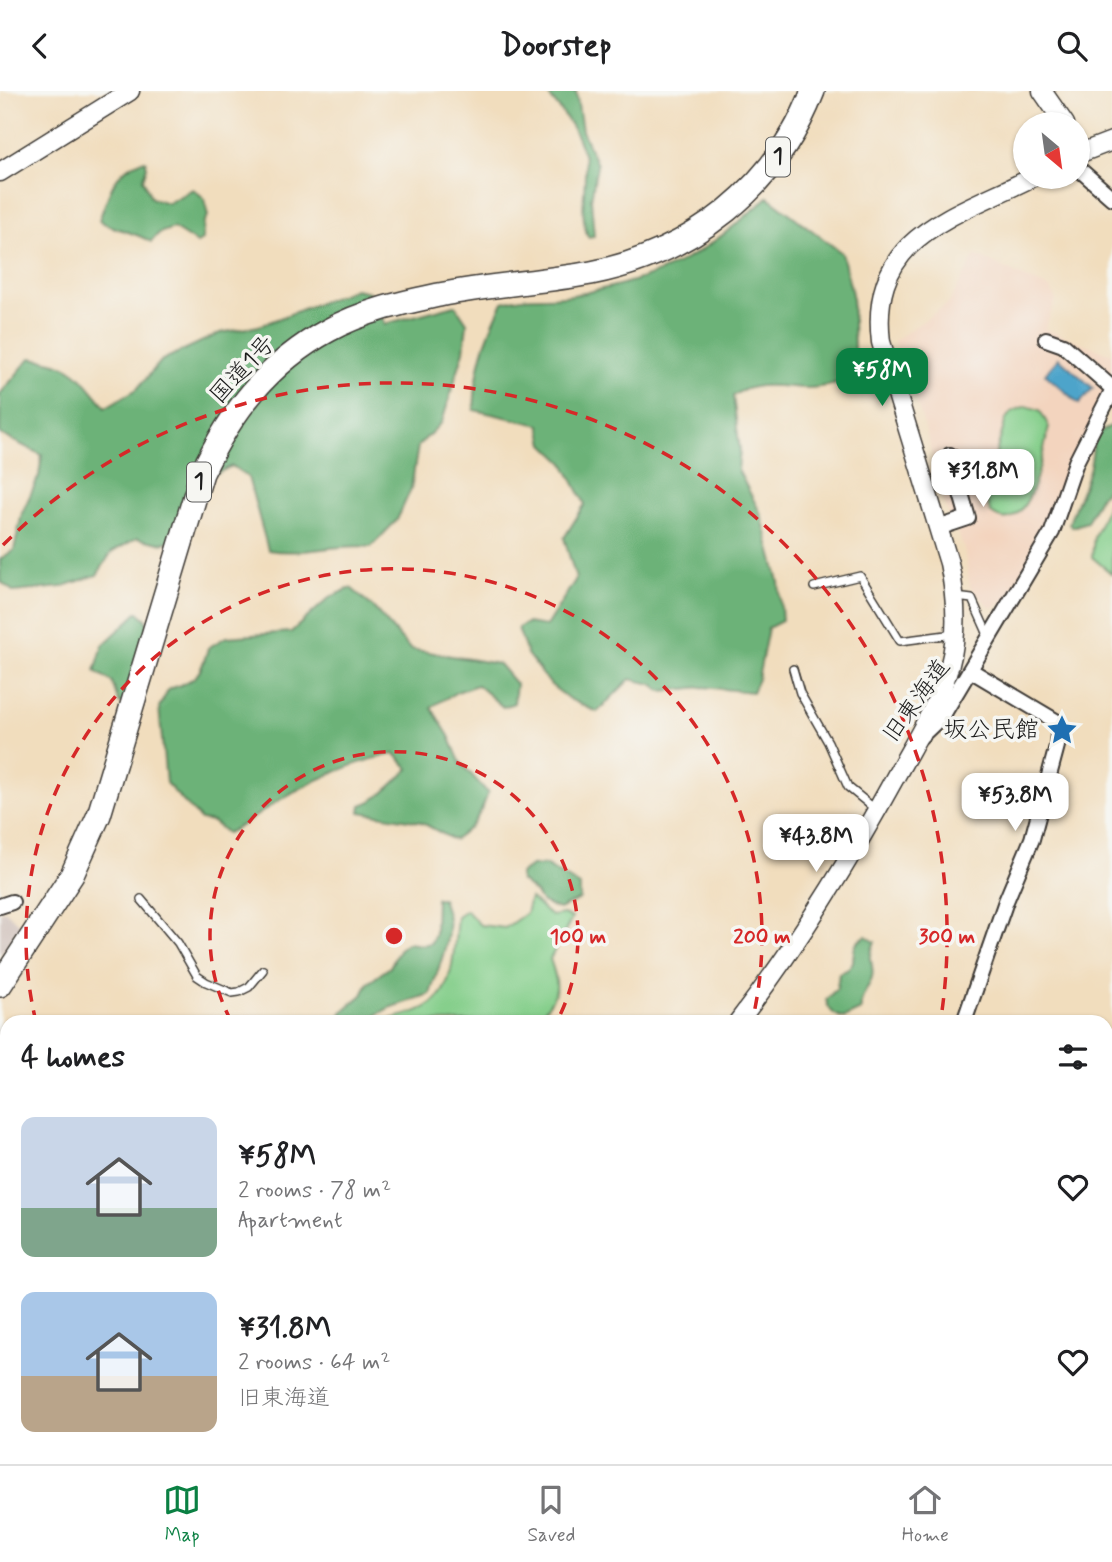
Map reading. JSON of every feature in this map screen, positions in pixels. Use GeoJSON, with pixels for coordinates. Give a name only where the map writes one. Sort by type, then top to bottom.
{"type":"FeatureCollection","features":[{"type":"Feature","properties":{"kind":"highway","name":"国道1号"},"geometry":{"type":"LineString","coordinates":[[0,985],[72,875],[99,815],[191,507],[222,430],[252,391],[302,345],[331,328],[400,303],[466,290],[592,273],[645,258],[688,240],[727,212],[752,189],[782,152],[803,119],[813,91]]}},
{"type":"Feature","properties":{"kind":"street"},"geometry":{"type":"LineString","coordinates":[[0,172],[130,91]]}},
{"type":"Feature","properties":{"kind":"street"},"geometry":{"type":"LineString","coordinates":[[1042,91],[1057,112]]}},
{"type":"Feature","properties":{"kind":"street"},"geometry":{"type":"LineString","coordinates":[[1090,150],[1112,141]]}},
{"type":"Feature","properties":{"kind":"street"},"geometry":{"type":"LineString","coordinates":[[1090,169],[1112,198]]}},
{"type":"Feature","properties":{"kind":"street"},"geometry":{"type":"LineString","coordinates":[[916,740],[942,689],[950,665],[955,634],[956,597],[939,528],[881,342],[878,318],[881,291],[905,248],[927,231],[1013,187]]}},
{"type":"Feature","properties":{"kind":"street"},"geometry":{"type":"LineString","coordinates":[[1046,339],[1063,345],[1112,390]]}},
{"type":"Feature","properties":{"kind":"street","name":"旧東海道"},"geometry":{"type":"LineString","coordinates":[[743,1015],[836,880],[916,740],[943,715],[1052,532],[1076,463],[1112,390]]}},
{"type":"Feature","properties":{"kind":"street"},"geometry":{"type":"LineString","coordinates":[[939,528],[968,518],[950,455]]}},
{"type":"Feature","properties":{"kind":"street"},"geometry":{"type":"LineString","coordinates":[[966,1015],[1006,901],[1032,839],[1057,746],[1059,723],[970,670]]}},
{"type":"Feature","properties":{"kind":"lane"},"geometry":{"type":"LineString","coordinates":[[814,587],[860,576],[900,641],[955,634]]}},
{"type":"Feature","properties":{"kind":"lane"},"geometry":{"type":"LineString","coordinates":[[956,597],[972,599],[989,637]]}},
{"type":"Feature","properties":{"kind":"lane"},"geometry":{"type":"LineString","coordinates":[[793,669],[800,693],[828,742],[844,781],[854,794],[877,810]]}},
{"type":"Feature","properties":{"kind":"lane"},"geometry":{"type":"LineString","coordinates":[[141,899],[178,943],[200,978],[236,993],[249,987],[263,970]]}},
{"type":"Feature","properties":{"kind":"shaded area"},"geometry":{"type":"Polygon","coordinates":[[[975,255],[1051,289],[1056,300],[1045,329],[1112,354],[1112,384],[1056,517],[1009,599],[991,608],[970,587],[964,548],[945,505],[925,427],[894,341],[949,303],[975,255]]]}},
{"type":"Feature","properties":{"kind":"shaded area"},"geometry":{"type":"Polygon","coordinates":[[[5,910],[21,926],[0,955],[0,912],[5,910]]]}},
{"type":"Feature","properties":{"kind":"green space"},"geometry":{"type":"Polygon","coordinates":[[[545,91],[576,91],[582,131],[597,165],[591,199],[594,236],[588,237],[585,228],[585,166],[580,145],[571,125],[545,91]]]}},
{"type":"Feature","properties":{"kind":"green space"},"geometry":{"type":"Polygon","coordinates":[[[145,160],[147,166],[143,179],[151,198],[168,203],[193,189],[204,198],[208,216],[204,222],[202,240],[197,243],[173,228],[159,233],[151,242],[99,220],[119,175],[145,160]]]}},
{"type":"Feature","properties":{"kind":"green space"},"geometry":{"type":"Polygon","coordinates":[[[768,197],[842,253],[852,294],[855,376],[813,388],[759,386],[733,396],[740,451],[738,470],[761,514],[779,582],[782,621],[768,628],[758,679],[752,692],[703,687],[662,691],[652,684],[630,679],[597,712],[569,699],[551,685],[527,654],[518,628],[527,623],[546,626],[576,579],[564,538],[585,504],[564,463],[544,444],[540,425],[474,410],[479,367],[486,342],[503,302],[521,298],[573,295],[657,273],[700,251],[768,197]]]}},
{"type":"Feature","properties":{"kind":"green space"},"geometry":{"type":"Polygon","coordinates":[[[355,289],[369,292],[385,324],[455,305],[467,323],[464,351],[442,422],[418,446],[411,489],[397,520],[371,547],[294,552],[268,550],[248,477],[232,466],[211,476],[172,541],[159,543],[137,538],[111,553],[97,575],[61,587],[14,592],[0,581],[0,559],[14,550],[22,513],[39,476],[42,455],[0,434],[0,394],[30,358],[58,363],[75,372],[106,407],[137,389],[162,360],[220,333],[259,326],[355,289]]]}},
{"type":"Feature","properties":{"kind":"green space"},"geometry":{"type":"Polygon","coordinates":[[[1026,406],[1040,410],[1049,427],[1032,490],[1015,515],[1003,518],[990,512],[985,491],[1006,419],[1011,412],[1026,406]]]}},
{"type":"Feature","properties":{"kind":"green space"},"geometry":{"type":"Polygon","coordinates":[[[1112,425],[1112,483],[1099,498],[1087,522],[1072,527],[1069,524],[1086,481],[1093,436],[1112,425]]]}},
{"type":"Feature","properties":{"kind":"green space"},"geometry":{"type":"Polygon","coordinates":[[[1112,494],[1112,574],[1092,557],[1094,537],[1112,494]]]}},
{"type":"Feature","properties":{"kind":"green space"},"geometry":{"type":"Polygon","coordinates":[[[351,588],[373,607],[410,649],[499,664],[516,684],[514,703],[503,707],[477,685],[457,692],[431,707],[449,736],[460,762],[488,793],[476,820],[454,840],[421,822],[360,812],[361,805],[381,794],[409,769],[395,754],[351,766],[304,786],[227,833],[213,822],[201,820],[166,783],[159,707],[169,689],[192,680],[200,671],[208,648],[226,637],[291,632],[330,597],[351,588]]]}},
{"type":"Feature","properties":{"kind":"green space"},"geometry":{"type":"Polygon","coordinates":[[[138,612],[146,619],[149,630],[125,703],[119,703],[112,682],[95,671],[103,645],[138,612]]]}},
{"type":"Feature","properties":{"kind":"green space"},"geometry":{"type":"Polygon","coordinates":[[[545,865],[580,886],[580,899],[559,909],[542,903],[536,893],[520,880],[520,874],[531,866],[545,865]]]}},
{"type":"Feature","properties":{"kind":"green space"},"geometry":{"type":"Polygon","coordinates":[[[436,898],[442,898],[448,916],[448,928],[445,947],[430,994],[376,1015],[341,1015],[362,995],[368,983],[390,967],[400,948],[407,943],[431,943],[435,933],[436,898]]]}},
{"type":"Feature","properties":{"kind":"green space"},"geometry":{"type":"Polygon","coordinates":[[[530,898],[551,916],[564,914],[572,918],[550,959],[556,989],[541,1015],[405,1015],[432,1003],[446,986],[452,963],[457,916],[466,910],[480,925],[505,928],[526,913],[530,898]]]}},
{"type":"Feature","properties":{"kind":"green space"},"geometry":{"type":"Polygon","coordinates":[[[866,936],[875,942],[871,954],[872,977],[863,997],[861,1010],[850,1015],[837,1015],[832,1012],[826,1000],[837,988],[839,973],[847,970],[853,962],[856,944],[866,936]]]}},
{"type":"Feature","properties":{"kind":"water"},"geometry":{"type":"Polygon","coordinates":[[[1059,358],[1093,388],[1079,404],[1045,374],[1059,358]]]}},
{"type":"Feature","properties":{"kind":"place","name":"坂公民館"},"geometry":{"type":"Point","coordinates":[1062,730]}}]}
